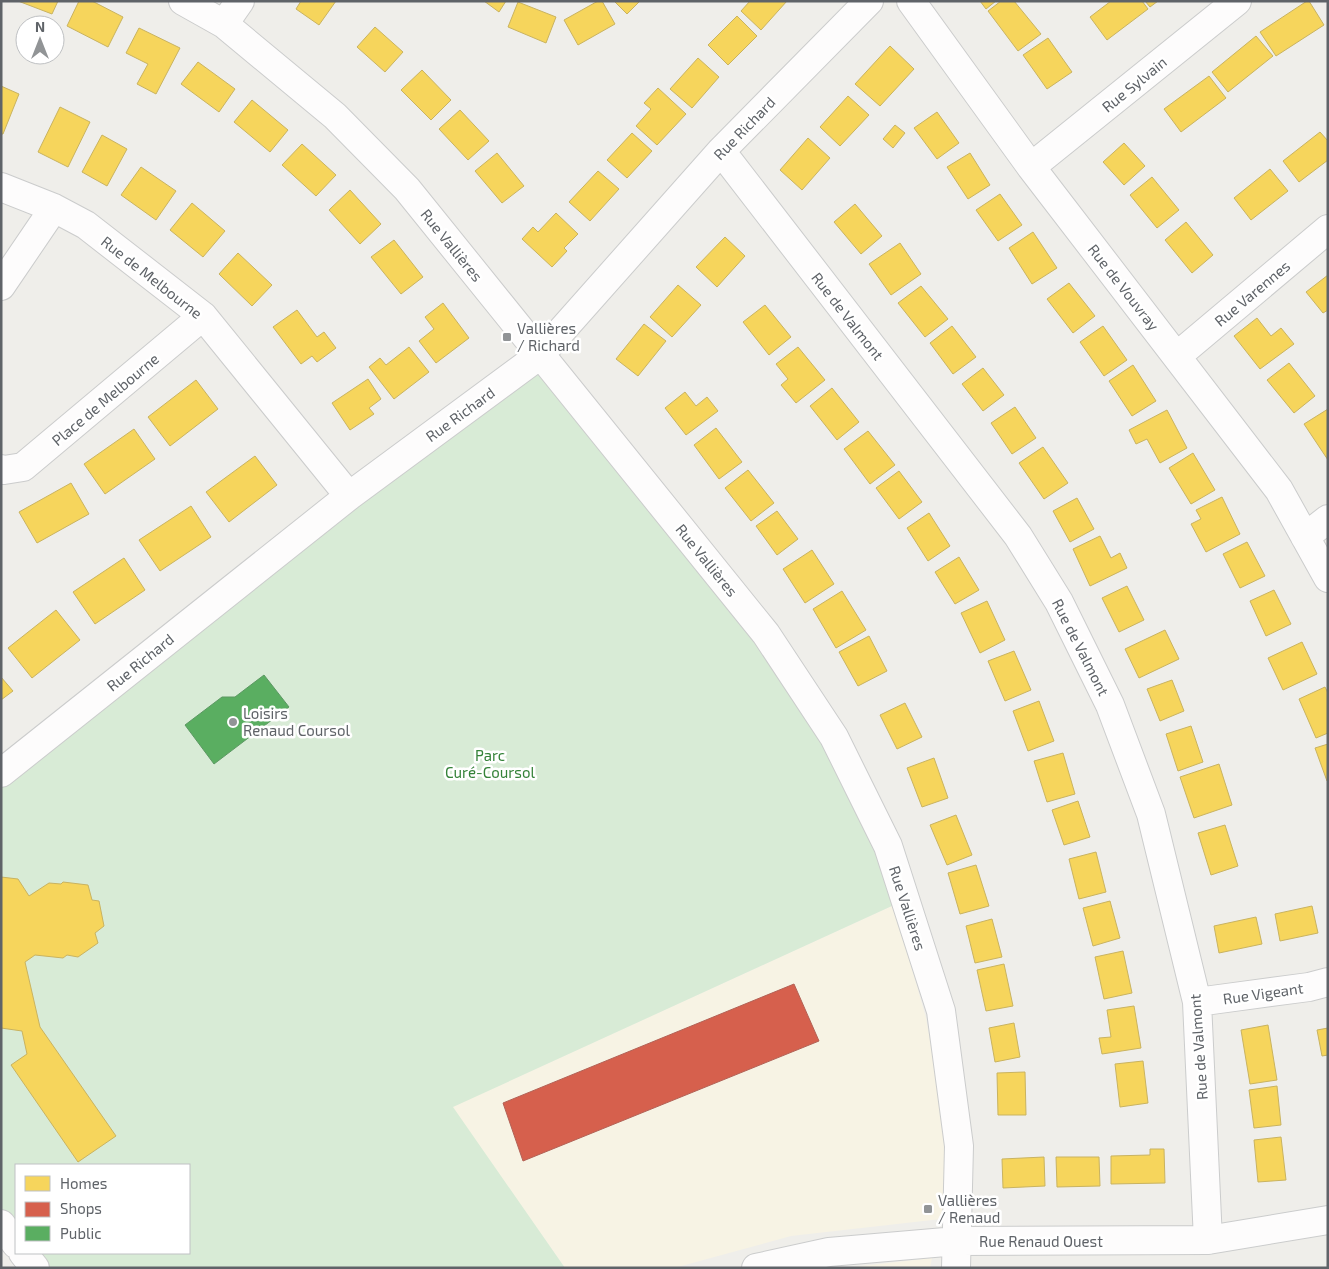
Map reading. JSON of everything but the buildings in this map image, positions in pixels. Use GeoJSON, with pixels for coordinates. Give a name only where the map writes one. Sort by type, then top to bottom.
{"type":"FeatureCollection","features":[{"type":"Feature","properties":{"kind":"street","name":"Rue Vallières"},"geometry":{"type":"LineString","coordinates":[[183,1],[224,24],[335,116],[407,189],[766,634],[834,737],[888,846],[941,1011],[959,1146],[956,1268]]}},
{"type":"Feature","properties":{"kind":"street"},"geometry":{"type":"LineString","coordinates":[[224,24],[240,1]]}},
{"type":"Feature","properties":{"kind":"street","name":"Rue Richard"},"geometry":{"type":"LineString","coordinates":[[1,773],[349,496],[540,354],[721,151],[869,1]]}},
{"type":"Feature","properties":{"kind":"street","name":"Rue de Vouvray"},"geometry":{"type":"LineString","coordinates":[[911,1],[1031,167],[1279,490],[1328,578]]}},
{"type":"Feature","properties":{"kind":"street","name":"Rue Sylvain"},"geometry":{"type":"LineString","coordinates":[[1031,167],[1237,1]]}},
{"type":"Feature","properties":{"kind":"street","name":"Rue de Valmont"},"geometry":{"type":"LineString","coordinates":[[721,151],[1018,536],[1059,602],[1110,705],[1151,814],[1198,1002],[1208,1240]]}},
{"type":"Feature","properties":{"kind":"street","name":"Rue de Melbourne"},"geometry":{"type":"LineString","coordinates":[[1,187],[54,208],[86,225],[203,316],[349,496]]}},
{"type":"Feature","properties":{"kind":"street"},"geometry":{"type":"LineString","coordinates":[[1,286],[54,208]]}},
{"type":"Feature","properties":{"kind":"street","name":"Rue Varennes"},"geometry":{"type":"LineString","coordinates":[[1177,356],[1328,229]]}},
{"type":"Feature","properties":{"kind":"street","name":"Place de Melbourne"},"geometry":{"type":"LineString","coordinates":[[1,469],[23,467],[203,316]]}},
{"type":"Feature","properties":{"kind":"street"},"geometry":{"type":"LineString","coordinates":[[1305,537],[1328,519]]}},
{"type":"Feature","properties":{"kind":"street","name":"Rue Vigeant"},"geometry":{"type":"LineString","coordinates":[[1198,1002],[1309,987],[1328,982]]}},
{"type":"Feature","properties":{"kind":"street","name":"Rue Renaud Ouest"},"geometry":{"type":"LineString","coordinates":[[756,1268],[829,1252],[957,1241],[1208,1240],[1328,1220]]}},
{"type":"Feature","properties":{"kind":"street"},"geometry":{"type":"LineString","coordinates":[[1,1224],[15,1243]]}},
{"type":"Feature","properties":{"kind":"street"},"geometry":{"type":"LineString","coordinates":[[24,1254],[35,1268]]}},
{"type":"Feature","properties":{"kind":"shaded area"},"geometry":{"type":"Polygon","coordinates":[[[894,905],[926,1018],[944,1119],[950,1218],[791,1236],[674,1268],[565,1268],[452,1107],[894,905]]]}},
{"type":"Feature","properties":{"kind":"shaded area"},"geometry":{"type":"Polygon","coordinates":[[[932,1258],[930,1268],[844,1268],[932,1258]]]}},
{"type":"Feature","properties":{"kind":"green space","name":"Parc Curé-Coursol"},"geometry":{"type":"Polygon","coordinates":[[[540,355],[766,634],[888,846],[894,905],[453,1107],[565,1268],[35,1268],[24,1254],[190,1254],[190,1164],[15,1164],[15,1243],[1,1224],[1,773],[540,355]]]}},
{"type":"Feature","properties":{"kind":"place","name":"Vallières / Richard"},"geometry":{"type":"Point","coordinates":[507,337]}},
{"type":"Feature","properties":{"kind":"place","name":"Loisirs Renaud Coursol"},"geometry":{"type":"Point","coordinates":[233,722]}},
{"type":"Feature","properties":{"kind":"place","name":"Vallières / Renaud"},"geometry":{"type":"Point","coordinates":[928,1209]}}]}
